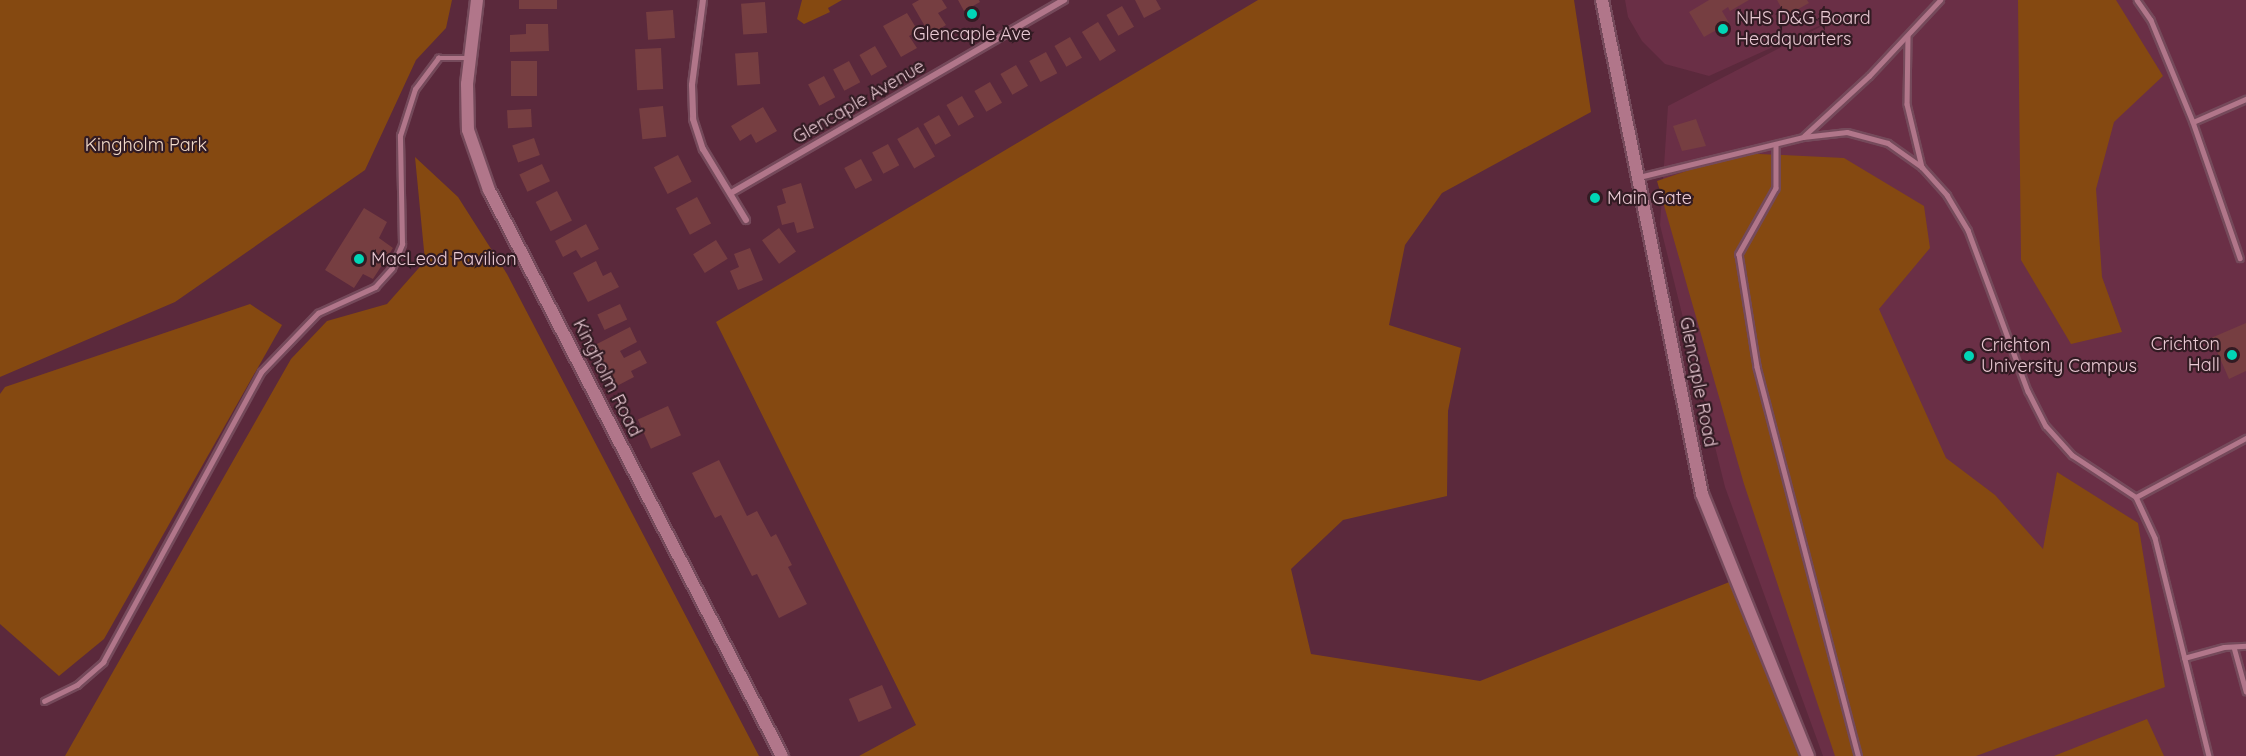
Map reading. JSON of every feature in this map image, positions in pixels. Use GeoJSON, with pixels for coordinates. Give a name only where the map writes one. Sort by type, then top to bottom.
{"type":"FeatureCollection","features":[{"type":"Feature","properties":{"kind":"main road","name":"Kingholm Road"},"geometry":{"type":"LineString","coordinates":[[477,0],[470,58],[468,130],[489,190],[782,756]]}},
{"type":"Feature","properties":{"kind":"main road","name":"Glencaple Road"},"geometry":{"type":"LineString","coordinates":[[1602,0],[1702,494],[1808,756]]}},
{"type":"Feature","properties":{"kind":"street"},"geometry":{"type":"LineString","coordinates":[[703,0],[692,85],[693,119],[703,149],[746,220]]}},
{"type":"Feature","properties":{"kind":"street","name":"Glencaple Avenue"},"geometry":{"type":"LineString","coordinates":[[731,194],[1064,0]]}},
{"type":"Feature","properties":{"kind":"lane"},"geometry":{"type":"LineString","coordinates":[[1803,137],[1908,36],[1940,0]]}},
{"type":"Feature","properties":{"kind":"lane"},"geometry":{"type":"LineString","coordinates":[[2137,0],[2151,20],[2193,122],[2240,258]]}},
{"type":"Feature","properties":{"kind":"lane"},"geometry":{"type":"LineString","coordinates":[[1908,36],[1907,104],[1922,167]]}},
{"type":"Feature","properties":{"kind":"lane"},"geometry":{"type":"LineString","coordinates":[[44,701],[77,685],[104,662],[261,372],[318,313],[375,287],[392,268],[402,244],[400,136],[415,89],[438,58],[470,58]]}},
{"type":"Feature","properties":{"kind":"lane"},"geometry":{"type":"LineString","coordinates":[[2193,122],[2246,99]]}},
{"type":"Feature","properties":{"kind":"lane"},"geometry":{"type":"LineString","coordinates":[[1639,177],[1803,137],[1847,132],[1888,143],[1922,167],[1947,195],[1968,230],[2028,390],[2046,426],[2072,455],[2136,497],[2155,538],[2209,756]]}},
{"type":"Feature","properties":{"kind":"lane"},"geometry":{"type":"LineString","coordinates":[[1776,144],[1776,188],[1739,254],[1757,367],[1858,756]]}},
{"type":"Feature","properties":{"kind":"lane"},"geometry":{"type":"LineString","coordinates":[[2136,497],[2246,438]]}},
{"type":"Feature","properties":{"kind":"lane"},"geometry":{"type":"LineString","coordinates":[[2184,658],[2246,646]]}},
{"type":"Feature","properties":{"kind":"lane"},"geometry":{"type":"LineString","coordinates":[[2234,647],[2246,691]]}},
{"type":"Feature","properties":{"kind":"shaded area","name":"Crichton University Campus"},"geometry":{"type":"Polygon","coordinates":[[[1625,0],[2246,0],[2246,756],[1823,756],[1725,487],[1660,225],[1668,106],[1843,15],[1709,76],[1665,64],[1642,41],[1628,17],[1625,0]]]}},
{"type":"Feature","properties":{"kind":"green space","name":"Kingholm Park"},"geometry":{"type":"Polygon","coordinates":[[[0,0],[452,0],[446,28],[416,60],[365,170],[175,302],[0,377],[0,0]]]}},
{"type":"Feature","properties":{"kind":"green space"},"geometry":{"type":"Polygon","coordinates":[[[802,0],[842,0],[828,8],[830,12],[804,24],[797,19],[802,0]]]}},
{"type":"Feature","properties":{"kind":"green space"},"geometry":{"type":"Polygon","coordinates":[[[1258,0],[1574,0],[1591,112],[1442,193],[1405,245],[1389,325],[1461,348],[1448,411],[1447,496],[1343,520],[1291,569],[1311,654],[1480,681],[1737,579],[1808,756],[859,756],[916,725],[716,322],[1258,0]]]}},
{"type":"Feature","properties":{"kind":"green space"},"geometry":{"type":"Polygon","coordinates":[[[2018,0],[2116,0],[2163,76],[2114,122],[2096,189],[2102,277],[2122,332],[2071,344],[2021,260],[2018,0]]]}},
{"type":"Feature","properties":{"kind":"green space"},"geometry":{"type":"Polygon","coordinates":[[[1739,153],[1844,158],[1924,206],[1930,248],[1879,309],[1946,458],[1995,495],[2043,549],[2057,472],[2138,523],[2165,687],[1976,756],[1835,756],[1744,484],[1657,181],[1739,153]]]}},
{"type":"Feature","properties":{"kind":"green space"},"geometry":{"type":"Polygon","coordinates":[[[415,157],[458,197],[507,274],[759,756],[65,756],[291,359],[327,321],[387,304],[425,261],[415,157]]]}},
{"type":"Feature","properties":{"kind":"green space"},"geometry":{"type":"Polygon","coordinates":[[[250,304],[282,325],[104,639],[59,676],[0,624],[0,394],[5,387],[250,304]]]}},
{"type":"Feature","properties":{"kind":"green space"},"geometry":{"type":"Polygon","coordinates":[[[2147,719],[2164,756],[2054,756],[2147,719]]]}},
{"type":"Feature","properties":{"kind":"building"},"geometry":{"type":"Polygon","coordinates":[[[519,0],[557,0],[557,9],[519,9],[519,0]]]}},
{"type":"Feature","properties":{"kind":"building"},"geometry":{"type":"Polygon","coordinates":[[[919,0],[942,0],[947,8],[938,13],[946,25],[930,35],[912,4],[919,0]]]}},
{"type":"Feature","properties":{"kind":"building"},"geometry":{"type":"Polygon","coordinates":[[[958,0],[979,0],[980,2],[964,11],[958,0]]]}},
{"type":"Feature","properties":{"kind":"building"},"geometry":{"type":"Polygon","coordinates":[[[1135,0],[1156,0],[1161,9],[1144,18],[1135,0]]]}},
{"type":"Feature","properties":{"kind":"building"},"geometry":{"type":"Polygon","coordinates":[[[1709,0],[1749,0],[1730,11],[1728,7],[1722,11],[1729,23],[1704,37],[1689,12],[1709,0]]]}},
{"type":"Feature","properties":{"kind":"building"},"geometry":{"type":"Polygon","coordinates":[[[1777,0],[1807,0],[1809,3],[1786,16],[1777,0]]]}},
{"type":"Feature","properties":{"kind":"building"},"geometry":{"type":"Polygon","coordinates":[[[765,2],[767,33],[743,35],[741,4],[765,2]]]}},
{"type":"Feature","properties":{"kind":"building"},"geometry":{"type":"Polygon","coordinates":[[[1122,6],[1134,27],[1118,36],[1106,15],[1122,6]]]}},
{"type":"Feature","properties":{"kind":"building"},"geometry":{"type":"Polygon","coordinates":[[[673,10],[675,38],[648,40],[646,12],[673,10]]]}},
{"type":"Feature","properties":{"kind":"building"},"geometry":{"type":"Polygon","coordinates":[[[907,13],[918,31],[909,36],[917,48],[901,57],[883,26],[907,13]]]}},
{"type":"Feature","properties":{"kind":"building"},"geometry":{"type":"Polygon","coordinates":[[[1098,22],[1116,51],[1100,61],[1082,32],[1098,22]]]}},
{"type":"Feature","properties":{"kind":"building"},"geometry":{"type":"Polygon","coordinates":[[[526,24],[548,24],[549,51],[510,52],[510,35],[526,34],[526,24]]]}},
{"type":"Feature","properties":{"kind":"building"},"geometry":{"type":"Polygon","coordinates":[[[1070,37],[1082,58],[1066,67],[1054,46],[1070,37]]]}},
{"type":"Feature","properties":{"kind":"building"},"geometry":{"type":"Polygon","coordinates":[[[875,46],[887,67],[871,76],[859,55],[875,46]]]}},
{"type":"Feature","properties":{"kind":"building"},"geometry":{"type":"Polygon","coordinates":[[[661,48],[663,89],[637,90],[635,49],[661,48]]]}},
{"type":"Feature","properties":{"kind":"building"},"geometry":{"type":"Polygon","coordinates":[[[758,52],[760,84],[737,86],[735,54],[758,52]]]}},
{"type":"Feature","properties":{"kind":"building"},"geometry":{"type":"Polygon","coordinates":[[[1046,52],[1057,73],[1040,82],[1029,61],[1046,52]]]}},
{"type":"Feature","properties":{"kind":"building"},"geometry":{"type":"Polygon","coordinates":[[[511,61],[537,61],[537,96],[511,96],[511,61]]]}},
{"type":"Feature","properties":{"kind":"building"},"geometry":{"type":"Polygon","coordinates":[[[849,61],[860,82],[844,91],[833,69],[849,61]]]}},
{"type":"Feature","properties":{"kind":"building"},"geometry":{"type":"Polygon","coordinates":[[[1016,65],[1028,86],[1012,95],[1000,74],[1016,65]]]}},
{"type":"Feature","properties":{"kind":"building"},"geometry":{"type":"Polygon","coordinates":[[[824,76],[835,97],[819,106],[808,84],[824,76]]]}},
{"type":"Feature","properties":{"kind":"building"},"geometry":{"type":"Polygon","coordinates":[[[990,82],[1002,103],[986,112],[974,91],[990,82]]]}},
{"type":"Feature","properties":{"kind":"building"},"geometry":{"type":"Polygon","coordinates":[[[962,96],[974,117],[958,126],[946,105],[962,96]]]}},
{"type":"Feature","properties":{"kind":"building"},"geometry":{"type":"Polygon","coordinates":[[[663,106],[666,137],[642,139],[639,109],[663,106]]]}},
{"type":"Feature","properties":{"kind":"building"},"geometry":{"type":"Polygon","coordinates":[[[763,107],[777,131],[756,143],[751,134],[740,141],[731,126],[763,107]]]}},
{"type":"Feature","properties":{"kind":"building"},"geometry":{"type":"Polygon","coordinates":[[[531,109],[532,127],[508,128],[507,110],[531,109]]]}},
{"type":"Feature","properties":{"kind":"building"},"geometry":{"type":"Polygon","coordinates":[[[939,115],[951,136],[935,145],[923,124],[939,115]]]}},
{"type":"Feature","properties":{"kind":"building"},"geometry":{"type":"Polygon","coordinates":[[[1696,119],[1706,146],[1682,151],[1673,126],[1696,119]]]}},
{"type":"Feature","properties":{"kind":"building"},"geometry":{"type":"Polygon","coordinates":[[[918,127],[935,156],[914,168],[897,139],[918,127]]]}},
{"type":"Feature","properties":{"kind":"building"},"geometry":{"type":"Polygon","coordinates":[[[534,138],[540,155],[518,163],[512,145],[534,138]]]}},
{"type":"Feature","properties":{"kind":"building"},"geometry":{"type":"Polygon","coordinates":[[[888,144],[899,165],[883,174],[872,152],[888,144]]]}},
{"type":"Feature","properties":{"kind":"building"},"geometry":{"type":"Polygon","coordinates":[[[678,155],[692,182],[668,194],[654,167],[678,155]]]}},
{"type":"Feature","properties":{"kind":"building"},"geometry":{"type":"Polygon","coordinates":[[[861,159],[872,180],[855,189],[844,168],[861,159]]]}},
{"type":"Feature","properties":{"kind":"building"},"geometry":{"type":"Polygon","coordinates":[[[542,164],[550,181],[527,192],[519,175],[542,164]]]}},
{"type":"Feature","properties":{"kind":"building"},"geometry":{"type":"Polygon","coordinates":[[[801,183],[814,228],[797,233],[794,222],[782,225],[777,206],[786,203],[782,189],[801,183]]]}},
{"type":"Feature","properties":{"kind":"building"},"geometry":{"type":"Polygon","coordinates":[[[557,191],[572,220],[551,231],[536,202],[557,191]]]}},
{"type":"Feature","properties":{"kind":"building"},"geometry":{"type":"Polygon","coordinates":[[[697,197],[711,223],[690,235],[676,208],[697,197]]]}},
{"type":"Feature","properties":{"kind":"building","name":"MacLeod Pavilion"},"geometry":{"type":"Polygon","coordinates":[[[364,208],[387,222],[379,238],[393,248],[373,279],[363,274],[354,288],[325,270],[364,208]]]}},
{"type":"Feature","properties":{"kind":"building"},"geometry":{"type":"Polygon","coordinates":[[[586,224],[599,249],[581,258],[576,250],[563,257],[555,241],[586,224]]]}},
{"type":"Feature","properties":{"kind":"building"},"geometry":{"type":"Polygon","coordinates":[[[779,228],[796,251],[779,264],[762,240],[779,228]]]}},
{"type":"Feature","properties":{"kind":"building"},"geometry":{"type":"Polygon","coordinates":[[[716,240],[728,259],[705,273],[693,254],[716,240]]]}},
{"type":"Feature","properties":{"kind":"building"},"geometry":{"type":"Polygon","coordinates":[[[750,248],[763,280],[738,290],[730,271],[739,267],[734,254],[750,248]]]}},
{"type":"Feature","properties":{"kind":"building"},"geometry":{"type":"Polygon","coordinates":[[[596,261],[603,276],[611,272],[619,287],[588,302],[573,273],[596,261]]]}},
{"type":"Feature","properties":{"kind":"building"},"geometry":{"type":"Polygon","coordinates":[[[620,304],[627,319],[605,330],[597,315],[620,304]]]}},
{"type":"Feature","properties":{"kind":"building","name":"Crichton Hall"},"geometry":{"type":"Polygon","coordinates":[[[2246,323],[2246,371],[2229,379],[2211,338],[2246,323]]]}},
{"type":"Feature","properties":{"kind":"building"},"geometry":{"type":"Polygon","coordinates":[[[630,327],[637,342],[620,351],[624,358],[640,350],[647,363],[631,371],[634,377],[613,388],[591,347],[630,327]]]}},
{"type":"Feature","properties":{"kind":"building"},"geometry":{"type":"Polygon","coordinates":[[[668,406],[681,435],[651,449],[638,419],[668,406]]]}},
{"type":"Feature","properties":{"kind":"building"},"geometry":{"type":"Polygon","coordinates":[[[719,460],[747,516],[757,511],[771,537],[776,534],[792,565],[788,567],[807,604],[779,618],[757,574],[752,576],[721,515],[715,518],[692,473],[719,460]]]}},
{"type":"Feature","properties":{"kind":"building"},"geometry":{"type":"Polygon","coordinates":[[[882,685],[892,708],[859,722],[849,699],[882,685]]]}},
{"type":"Feature","properties":{"kind":"place","name":"Glencaple Ave"},"geometry":{"type":"Point","coordinates":[972,14]}},
{"type":"Feature","properties":{"kind":"place","name":"NHS D&G Board Headquarters"},"geometry":{"type":"Point","coordinates":[1723,29]}},
{"type":"Feature","properties":{"kind":"place","name":"Main Gate"},"geometry":{"type":"Point","coordinates":[1595,198]}},
{"type":"Feature","properties":{"kind":"place","name":"MacLeod Pavilion"},"geometry":{"type":"Point","coordinates":[359,259]}},
{"type":"Feature","properties":{"kind":"place","name":"Crichton Hall"},"geometry":{"type":"Point","coordinates":[2232,355]}},
{"type":"Feature","properties":{"kind":"place","name":"Crichton University Campus"},"geometry":{"type":"Point","coordinates":[1969,356]}}]}
